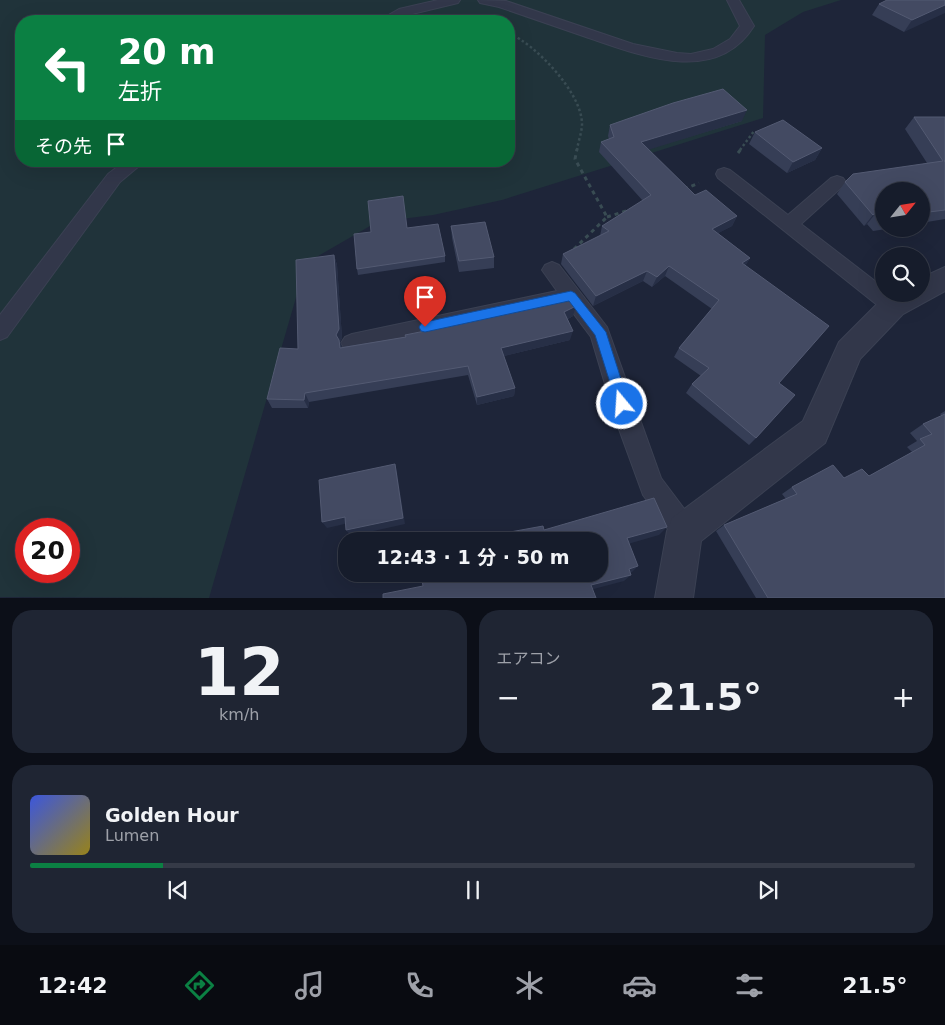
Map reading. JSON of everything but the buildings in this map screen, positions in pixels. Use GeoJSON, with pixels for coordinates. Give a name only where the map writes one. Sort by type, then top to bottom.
{"type":"FeatureCollection","features":[{"type":"Feature","properties":{"kind":"street"},"geometry":{"type":"LineString","coordinates":[[930,286],[945,278]]}},
{"type":"Feature","properties":{"kind":"street"},"geometry":{"type":"LineString","coordinates":[[674,598],[685,530],[814,432],[849,351],[902,302]]}},
{"type":"Feature","properties":{"kind":"lane"},"geometry":{"type":"LineString","coordinates":[[398,15],[454,0]]}},
{"type":"Feature","properties":{"kind":"lane"},"geometry":{"type":"LineString","coordinates":[[484,0],[502,4],[639,50],[674,56],[704,56],[727,48],[741,37],[747,26],[733,0]]}},
{"type":"Feature","properties":{"kind":"lane"},"geometry":{"type":"LineString","coordinates":[[0,331],[114,178],[129,167]]}},
{"type":"Feature","properties":{"kind":"lane"},"geometry":{"type":"LineString","coordinates":[[724,174],[789,224],[875,281]]}},
{"type":"Feature","properties":{"kind":"lane"},"geometry":{"type":"LineString","coordinates":[[789,224],[837,182]]}},
{"type":"Feature","properties":{"kind":"lane"},"geometry":{"type":"LineString","coordinates":[[552,270],[600,332],[628,422],[652,486],[685,530]]}},
{"type":"Feature","properties":{"kind":"lane"},"geometry":{"type":"LineString","coordinates":[[352,343],[571,296]]}},
{"type":"Feature","properties":{"kind":"path"},"geometry":{"type":"LineString","coordinates":[[515,36],[543,59],[565,83],[576,102],[582,123],[575,159],[607,218]]}},
{"type":"Feature","properties":{"kind":"path"},"geometry":{"type":"LineString","coordinates":[[679,191],[724,174]]}},
{"type":"Feature","properties":{"kind":"path"},"geometry":{"type":"LineString","coordinates":[[552,270],[607,218],[634,208]]}},
{"type":"Feature","properties":{"kind":"shaded area"},"geometry":{"type":"Polygon","coordinates":[[[0,0],[841,0],[803,12],[765,35],[763,118],[502,200],[433,215],[377,222],[306,263],[209,598],[0,597],[0,0]]]}},
{"type":"Feature","properties":{"kind":"route"},"geometry":{"type":"LineString","coordinates":[[425,327],[571,296],[600,332],[622,404]]}}]}
